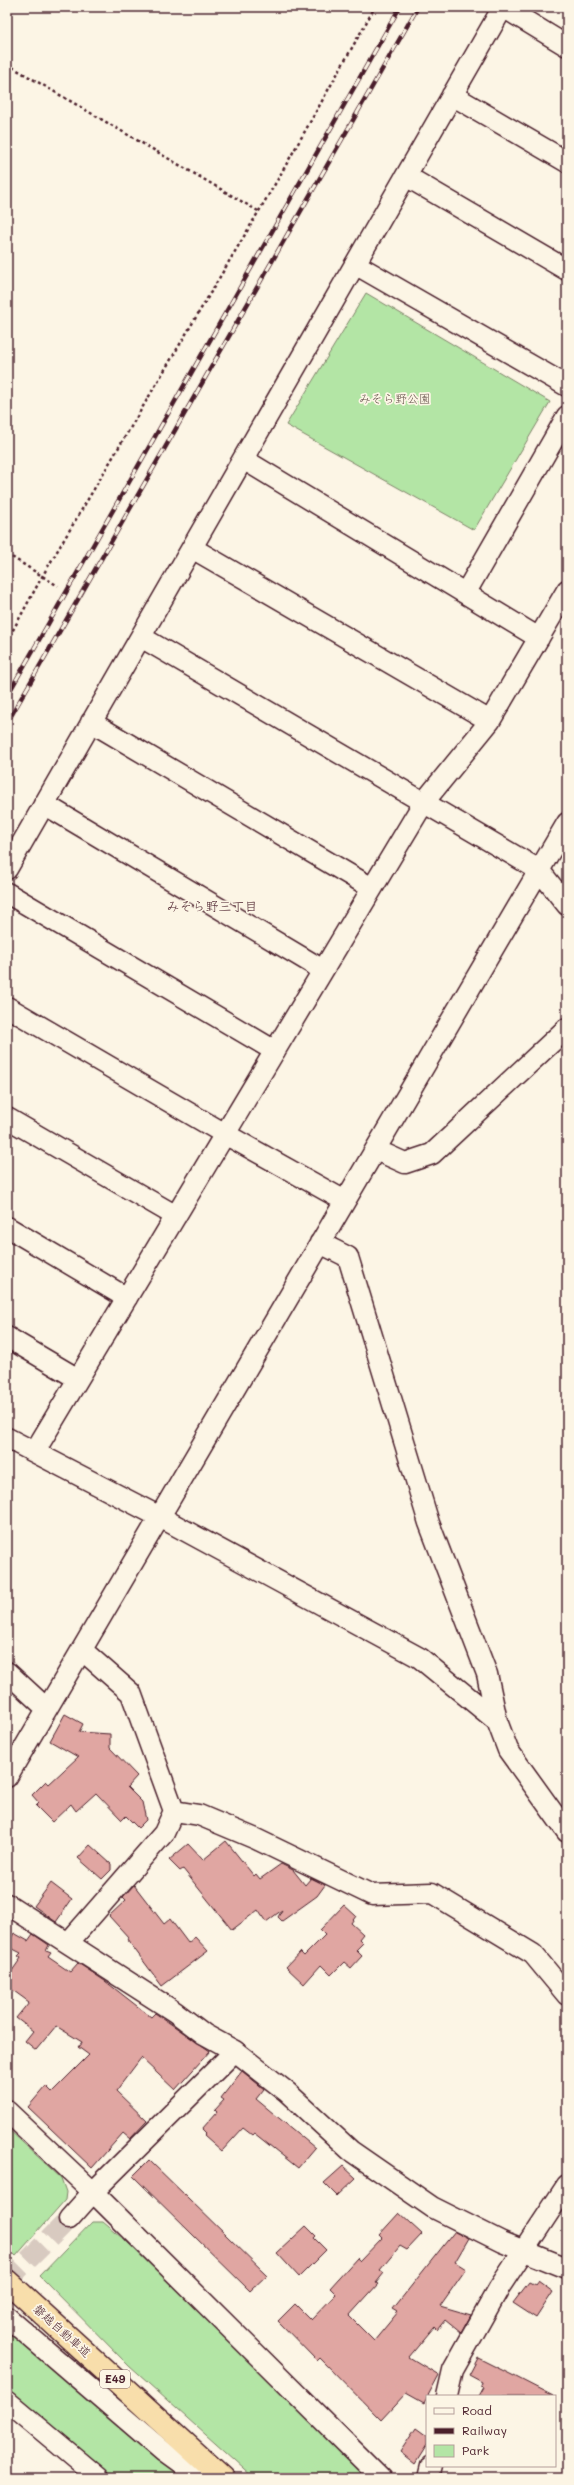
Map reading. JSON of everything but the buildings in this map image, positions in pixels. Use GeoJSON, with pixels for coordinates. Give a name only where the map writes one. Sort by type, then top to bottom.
{"type":"FeatureCollection","features":[{"type":"Feature","properties":{"kind":"highway","name":"磐越自動車道"},"geometry":{"type":"LineString","coordinates":[[7,2281],[223,2478]]}},
{"type":"Feature","properties":{"kind":"street"},"geometry":{"type":"LineString","coordinates":[[7,869],[503,7],[567,46]]}},
{"type":"Feature","properties":{"kind":"street"},"geometry":{"type":"LineString","coordinates":[[452,95],[567,162]]}},
{"type":"Feature","properties":{"kind":"street"},"geometry":{"type":"LineString","coordinates":[[406,176],[567,270]]}},
{"type":"Feature","properties":{"kind":"street"},"geometry":{"type":"LineString","coordinates":[[355,264],[567,386]]}},
{"type":"Feature","properties":{"kind":"street"},"geometry":{"type":"LineString","coordinates":[[466,592],[567,416]]}},
{"type":"Feature","properties":{"kind":"street"},"geometry":{"type":"LineString","coordinates":[[243,459],[466,592],[539,638]]}},
{"type":"Feature","properties":{"kind":"street"},"geometry":{"type":"LineString","coordinates":[[192,548],[490,721]]}},
{"type":"Feature","properties":{"kind":"street"},"geometry":{"type":"LineString","coordinates":[[35,1451],[424,802],[490,721],[567,590]]}},
{"type":"Feature","properties":{"kind":"street"},"geometry":{"type":"LineString","coordinates":[[140,637],[539,870],[567,906]]}},
{"type":"Feature","properties":{"kind":"street"},"geometry":{"type":"LineString","coordinates":[[92,722],[372,888]]}},
{"type":"Feature","properties":{"kind":"street"},"geometry":{"type":"LineString","coordinates":[[44,804],[323,970]]}},
{"type":"Feature","properties":{"kind":"street"},"geometry":{"type":"LineString","coordinates":[[7,1777],[567,823]]}},
{"type":"Feature","properties":{"kind":"street"},"geometry":{"type":"LineString","coordinates":[[7,893],[275,1051]]}},
{"type":"Feature","properties":{"kind":"street"},"geometry":{"type":"LineString","coordinates":[[7,1007],[225,1134],[345,1201]]}},
{"type":"Feature","properties":{"kind":"street"},"geometry":{"type":"LineString","coordinates":[[376,1150],[405,1163],[432,1154],[567,1028]]}},
{"type":"Feature","properties":{"kind":"street"},"geometry":{"type":"LineString","coordinates":[[7,1118],[176,1216]]}},
{"type":"Feature","properties":{"kind":"street"},"geometry":{"type":"LineString","coordinates":[[7,1227],[126,1298]]}},
{"type":"Feature","properties":{"kind":"street"},"geometry":{"type":"LineString","coordinates":[[320,1243],[348,1256],[429,1523],[486,1674],[497,1721],[508,1750],[567,1832]]}},
{"type":"Feature","properties":{"kind":"street"},"geometry":{"type":"LineString","coordinates":[[7,1337],[78,1379]]}},
{"type":"Feature","properties":{"kind":"street"},"geometry":{"type":"LineString","coordinates":[[7,1438],[35,1451],[160,1517],[420,1658],[497,1721]]}},
{"type":"Feature","properties":{"kind":"street"},"geometry":{"type":"LineString","coordinates":[[68,1943],[164,1833],[174,1811],[131,1693],[82,1650]]}},
{"type":"Feature","properties":{"kind":"street"},"geometry":{"type":"LineString","coordinates":[[7,1672],[47,1709]]}},
{"type":"Feature","properties":{"kind":"street"},"geometry":{"type":"LineString","coordinates":[[174,1811],[199,1814],[372,1895],[432,1893],[533,1954],[567,1995]]}},
{"type":"Feature","properties":{"kind":"street"},"geometry":{"type":"LineString","coordinates":[[7,1904],[175,2012],[204,2034],[235,2051],[287,2092],[351,2151],[432,2207],[524,2250],[567,2268]]}},
{"type":"Feature","properties":{"kind":"street"},"geometry":{"type":"LineString","coordinates":[[69,2219],[93,2192],[235,2051]]}},
{"type":"Feature","properties":{"kind":"street"},"geometry":{"type":"LineString","coordinates":[[7,2111],[93,2192],[381,2478]]}},
{"type":"Feature","properties":{"kind":"street"},"geometry":{"type":"LineString","coordinates":[[447,2395],[453,2370],[499,2288],[567,2185]]}},
{"type":"Feature","properties":{"kind":"street"},"geometry":{"type":"LineString","coordinates":[[7,2317],[158,2447],[200,2478]]}},
{"type":"Feature","properties":{"kind":"street"},"geometry":{"type":"LineString","coordinates":[[7,2401],[99,2478]]}},
{"type":"Feature","properties":{"kind":"street"},"geometry":{"type":"LineString","coordinates":[[428,2478],[431,2467]]}},
{"type":"Feature","properties":{"kind":"path"},"geometry":{"type":"LineString","coordinates":[[7,641],[43,575],[258,211],[375,7]]}},
{"type":"Feature","properties":{"kind":"path"},"geometry":{"type":"LineString","coordinates":[[7,64],[258,211]]}},
{"type":"Feature","properties":{"kind":"path"},"geometry":{"type":"LineString","coordinates":[[7,554],[43,575],[58,586]]}},
{"type":"Feature","properties":{"kind":"green space","name":"みそら野公園"},"geometry":{"type":"Polygon","coordinates":[[[366,293],[550,402],[474,530],[286,425],[366,293]]]}},
{"type":"Feature","properties":{"kind":"green space"},"geometry":{"type":"Polygon","coordinates":[[[7,2128],[61,2178],[66,2192],[65,2200],[16,2256],[7,2247],[7,2128]]]}},
{"type":"Feature","properties":{"kind":"green space"},"geometry":{"type":"Polygon","coordinates":[[[92,2222],[103,2222],[127,2242],[372,2478],[254,2478],[129,2366],[40,2276],[92,2222]]]}},
{"type":"Feature","properties":{"kind":"green space"},"geometry":{"type":"Polygon","coordinates":[[[7,2330],[181,2478],[108,2478],[7,2393],[7,2330]]]}},
{"type":"Feature","properties":{"kind":"tunnel"},"geometry":{"type":"LineString","coordinates":[[7,2281],[69,2219]]}},
{"type":"Feature","properties":{"kind":"railway"},"geometry":{"type":"LineString","coordinates":[[7,696],[400,7]]}},
{"type":"Feature","properties":{"kind":"railway"},"geometry":{"type":"LineString","coordinates":[[7,723],[418,7]]}},
{"type":"Feature","properties":{"kind":"district","name":"みそら野三丁目"},"geometry":{"type":"Point","coordinates":[212,906]}}]}
